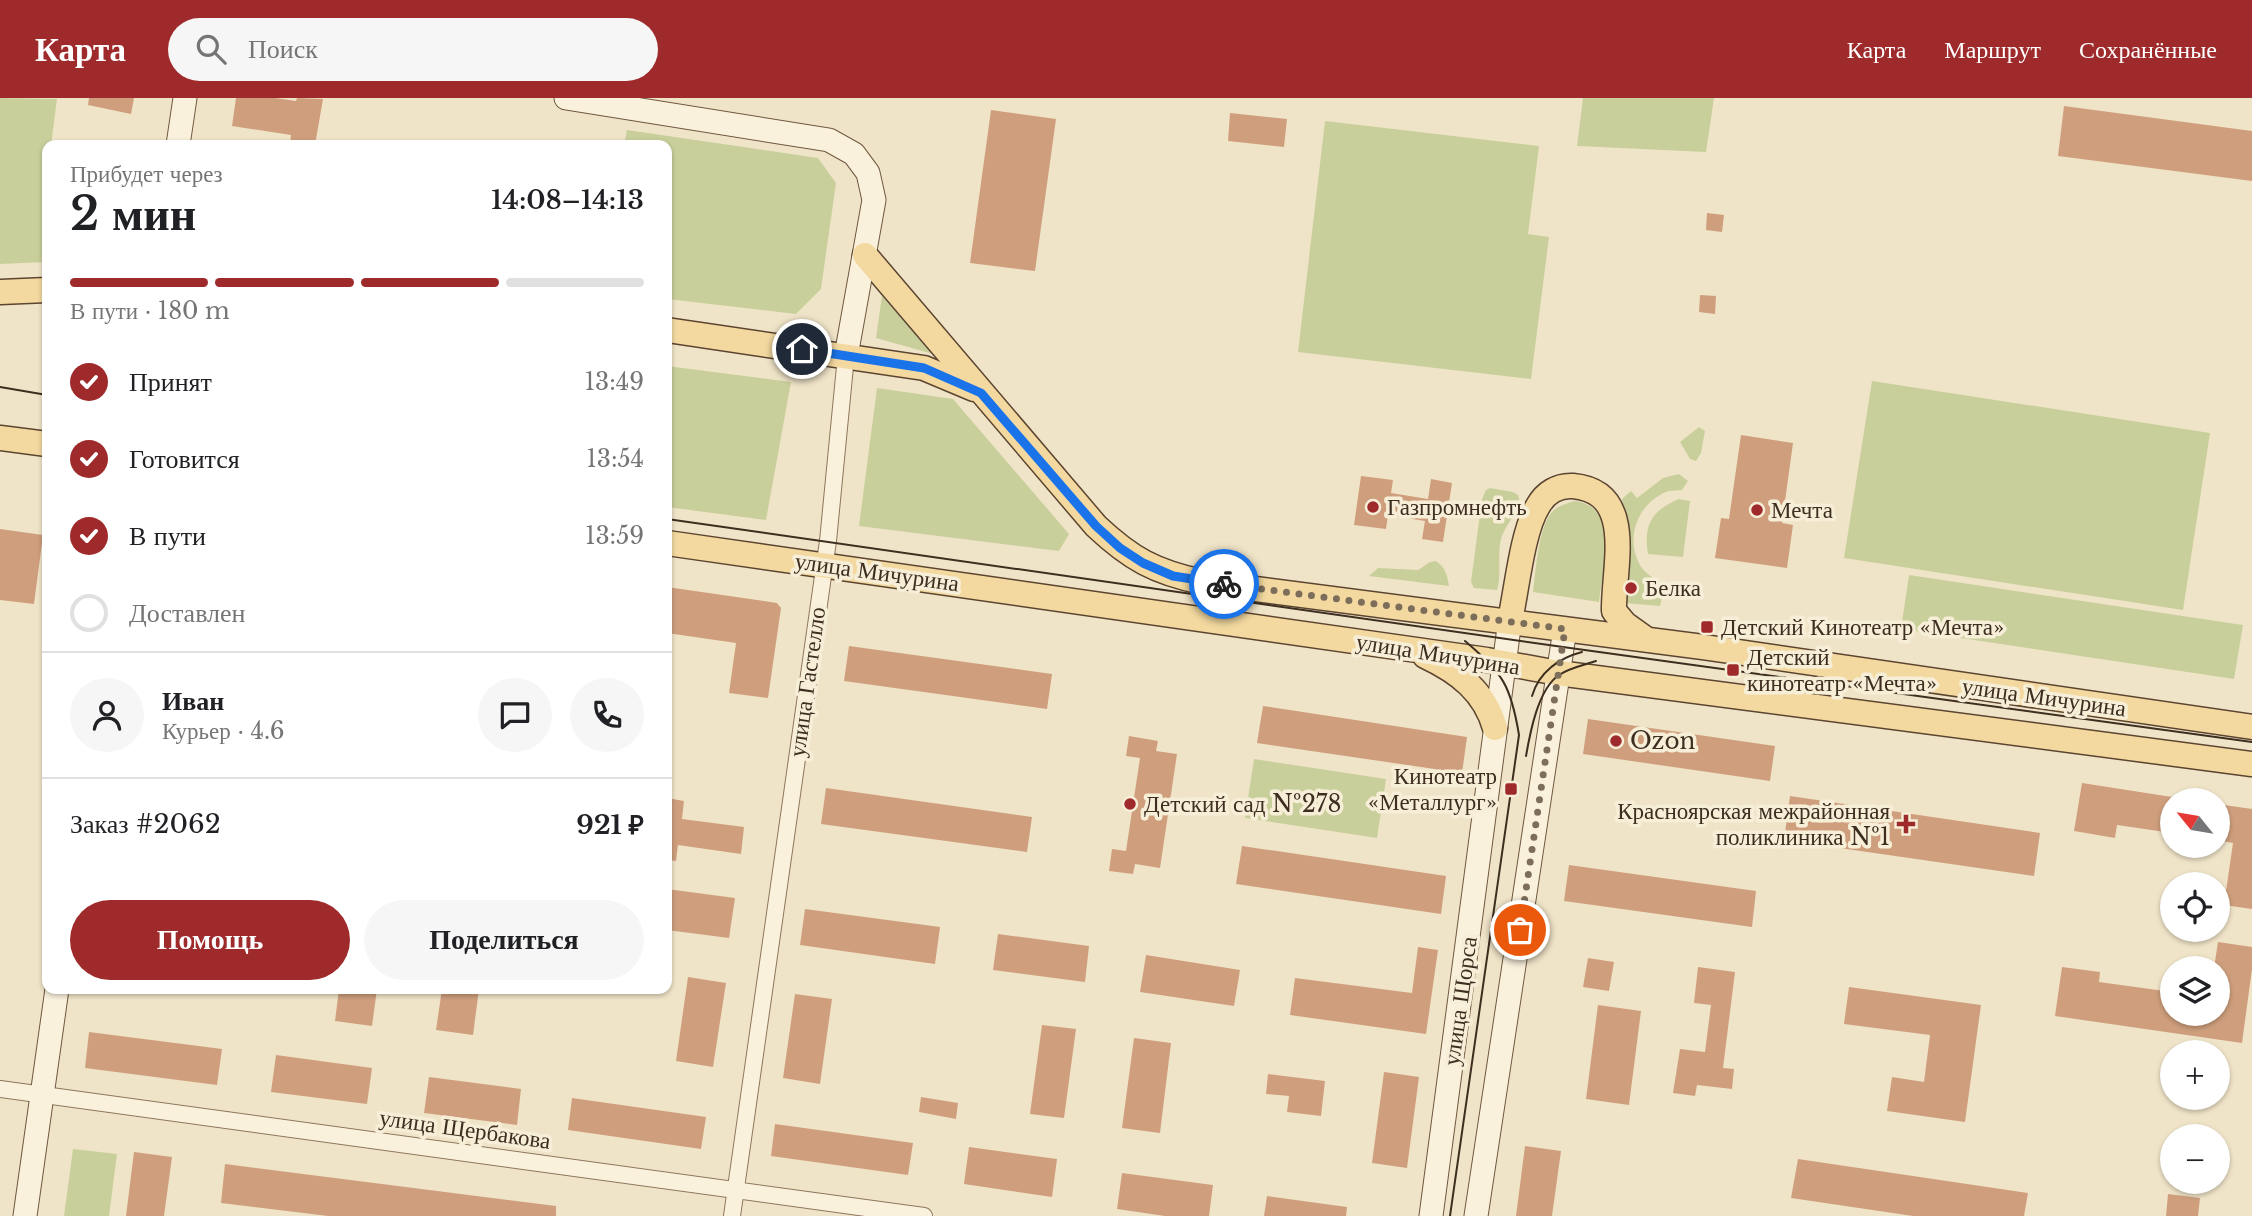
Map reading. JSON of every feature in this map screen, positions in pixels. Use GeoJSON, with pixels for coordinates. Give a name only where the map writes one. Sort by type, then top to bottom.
{"type":"FeatureCollection","features":[{"type":"Feature","properties":{"kind":"main road"},"geometry":{"type":"LineString","coordinates":[[179,140],[185,98]]}},
{"type":"Feature","properties":{"kind":"main road","name":"улица Гастелло"},"geometry":{"type":"LineString","coordinates":[[566,98],[829,140],[854,154],[868,173],[874,200],[846,356]]}},
{"type":"Feature","properties":{"kind":"main road"},"geometry":{"type":"LineString","coordinates":[[865,255],[981,393]]}},
{"type":"Feature","properties":{"kind":"main road"},"geometry":{"type":"LineString","coordinates":[[0,292],[42,290]]}},
{"type":"Feature","properties":{"kind":"main road","name":"улица Мичурина"},"geometry":{"type":"LineString","coordinates":[[672,331],[924,368],[981,393],[1096,526],[1131,555],[1173,576],[1202,582],[1646,639],[2252,727]]}},
{"type":"Feature","properties":{"kind":"main road"},"geometry":{"type":"LineString","coordinates":[[0,438],[42,443]]}},
{"type":"Feature","properties":{"kind":"main road"},"geometry":{"type":"LineString","coordinates":[[1510,620],[1530,524],[1538,505],[1556,488],[1575,486],[1593,491],[1608,502],[1616,521],[1618,540],[1614,611],[1625,624],[1646,639]]}},
{"type":"Feature","properties":{"kind":"main road","name":"улица Мичурина"},"geometry":{"type":"LineString","coordinates":[[672,544],[1558,673],[2252,764]]}},
{"type":"Feature","properties":{"kind":"main road","name":"улица Щорса"},"geometry":{"type":"LineString","coordinates":[[1431,1216],[1510,620]]}},
{"type":"Feature","properties":{"kind":"main road"},"geometry":{"type":"LineString","coordinates":[[1476,1216],[1565,629]]}},
{"type":"Feature","properties":{"kind":"main road"},"geometry":{"type":"LineString","coordinates":[[1408,649],[1443,664],[1468,684],[1490,709],[1495,728]]}},
{"type":"Feature","properties":{"kind":"main road"},"geometry":{"type":"LineString","coordinates":[[25,1216],[56,994]]}},
{"type":"Feature","properties":{"kind":"street","name":"улица Гастелло"},"geometry":{"type":"LineString","coordinates":[[732,1216],[824,564],[846,356]]}},
{"type":"Feature","properties":{"kind":"street","name":"улица Щербакова"},"geometry":{"type":"LineString","coordinates":[[0,1089],[924,1216]]}},
{"type":"Feature","properties":{"kind":"green space"},"geometry":{"type":"Polygon","coordinates":[[[0,98],[57,99],[52,140],[42,140],[42,262],[0,264],[0,98]]]}},
{"type":"Feature","properties":{"kind":"green space"},"geometry":{"type":"Polygon","coordinates":[[[1583,98],[1714,98],[1706,152],[1577,146],[1583,98]]]}},
{"type":"Feature","properties":{"kind":"green space"},"geometry":{"type":"Polygon","coordinates":[[[1325,121],[1539,146],[1528,234],[1549,237],[1531,379],[1298,352],[1325,121]]]}},
{"type":"Feature","properties":{"kind":"green space"},"geometry":{"type":"Polygon","coordinates":[[[627,130],[818,158],[836,183],[821,289],[796,314],[672,300],[672,140],[625,140],[627,130]]]}},
{"type":"Feature","properties":{"kind":"green space"},"geometry":{"type":"Polygon","coordinates":[[[882,296],[933,354],[876,338],[882,296]]]}},
{"type":"Feature","properties":{"kind":"green space"},"geometry":{"type":"Polygon","coordinates":[[[672,367],[791,382],[766,520],[672,508],[672,367]]]}},
{"type":"Feature","properties":{"kind":"green space"},"geometry":{"type":"Polygon","coordinates":[[[1872,381],[2210,433],[2183,610],[1844,558],[1872,381]]]}},
{"type":"Feature","properties":{"kind":"green space"},"geometry":{"type":"Polygon","coordinates":[[[877,388],[953,399],[1069,534],[1059,551],[859,526],[877,388]]]}},
{"type":"Feature","properties":{"kind":"green space"},"geometry":{"type":"Polygon","coordinates":[[[1699,427],[1705,431],[1701,453],[1696,461],[1690,459],[1680,442],[1699,427]]]}},
{"type":"Feature","properties":{"kind":"green space"},"geometry":{"type":"Polygon","coordinates":[[[1679,474],[1688,481],[1682,490],[1666,492],[1648,505],[1636,523],[1634,534],[1640,565],[1665,586],[1660,606],[1625,603],[1621,597],[1628,526],[1622,499],[1631,491],[1637,498],[1663,478],[1679,474]]]}},
{"type":"Feature","properties":{"kind":"green space"},"geometry":{"type":"Polygon","coordinates":[[[1490,488],[1513,492],[1518,495],[1520,503],[1501,539],[1497,590],[1474,588],[1471,582],[1482,499],[1490,488]]]}},
{"type":"Feature","properties":{"kind":"green space"},"geometry":{"type":"Polygon","coordinates":[[[1679,499],[1690,501],[1683,557],[1648,554],[1648,527],[1662,508],[1679,499]]]}},
{"type":"Feature","properties":{"kind":"green space"},"geometry":{"type":"Polygon","coordinates":[[[1575,501],[1589,506],[1599,515],[1604,527],[1605,558],[1599,602],[1533,592],[1544,526],[1554,510],[1575,501]]]}},
{"type":"Feature","properties":{"kind":"green space"},"geometry":{"type":"Polygon","coordinates":[[[1436,561],[1446,572],[1449,586],[1369,576],[1378,568],[1418,570],[1436,561]]]}},
{"type":"Feature","properties":{"kind":"green space"},"geometry":{"type":"Polygon","coordinates":[[[1909,575],[2243,625],[2234,679],[1901,629],[1909,575]]]}},
{"type":"Feature","properties":{"kind":"green space"},"geometry":{"type":"Polygon","coordinates":[[[1254,759],[1386,779],[1377,838],[1245,818],[1254,759]]]}},
{"type":"Feature","properties":{"kind":"green space"},"geometry":{"type":"Polygon","coordinates":[[[73,1149],[117,1154],[109,1216],[64,1216],[73,1149]]]}},
{"type":"Feature","properties":{"kind":"building"},"geometry":{"type":"Polygon","coordinates":[[[89,98],[134,98],[131,114],[88,105],[89,98]]]}},
{"type":"Feature","properties":{"kind":"building"},"geometry":{"type":"Polygon","coordinates":[[[236,98],[296,101],[297,98],[323,99],[316,140],[290,140],[291,135],[232,126],[236,98]]]}},
{"type":"Feature","properties":{"kind":"building"},"geometry":{"type":"Polygon","coordinates":[[[2064,106],[2252,131],[2252,181],[2058,156],[2064,106]]]}},
{"type":"Feature","properties":{"kind":"building"},"geometry":{"type":"Polygon","coordinates":[[[991,110],[1056,119],[1035,271],[970,263],[991,110]]]}},
{"type":"Feature","properties":{"kind":"building"},"geometry":{"type":"Polygon","coordinates":[[[1230,113],[1287,119],[1284,147],[1228,141],[1230,113]]]}},
{"type":"Feature","properties":{"kind":"building"},"geometry":{"type":"Polygon","coordinates":[[[1707,213],[1724,215],[1722,232],[1706,230],[1707,213]]]}},
{"type":"Feature","properties":{"kind":"building"},"geometry":{"type":"Polygon","coordinates":[[[1700,295],[1716,296],[1715,314],[1699,312],[1700,295]]]}},
{"type":"Feature","properties":{"kind":"building"},"geometry":{"type":"Polygon","coordinates":[[[1741,435],[1793,443],[1782,523],[1793,525],[1787,568],[1715,558],[1721,518],[1729,519],[1741,435]]]}},
{"type":"Feature","properties":{"kind":"building"},"geometry":{"type":"Polygon","coordinates":[[[1361,476],[1393,480],[1391,493],[1428,499],[1431,479],[1452,483],[1443,542],[1422,539],[1425,521],[1388,515],[1386,529],[1354,525],[1361,476]]]}},
{"type":"Feature","properties":{"kind":"building"},"geometry":{"type":"Polygon","coordinates":[[[0,529],[42,535],[34,604],[0,600],[0,529]]]}},
{"type":"Feature","properties":{"kind":"building"},"geometry":{"type":"Polygon","coordinates":[[[672,588],[777,603],[781,608],[768,698],[729,693],[736,643],[672,634],[672,588]]]}},
{"type":"Feature","properties":{"kind":"building"},"geometry":{"type":"Polygon","coordinates":[[[849,646],[1052,674],[1047,709],[844,681],[849,646]]]}},
{"type":"Feature","properties":{"kind":"building"},"geometry":{"type":"Polygon","coordinates":[[[1263,706],[1467,737],[1462,773],[1257,743],[1263,706]]]}},
{"type":"Feature","properties":{"kind":"building"},"geometry":{"type":"Polygon","coordinates":[[[1588,719],[1775,746],[1770,781],[1583,754],[1588,719]]]}},
{"type":"Feature","properties":{"kind":"building"},"geometry":{"type":"Polygon","coordinates":[[[1129,736],[1158,741],[1156,751],[1177,754],[1160,868],[1135,864],[1133,874],[1109,871],[1112,849],[1126,851],[1140,758],[1126,756],[1129,736]]]}},
{"type":"Feature","properties":{"kind":"building"},"geometry":{"type":"Polygon","coordinates":[[[2082,783],[2160,795],[2160,831],[2117,825],[2115,838],[2074,831],[2082,783]]]}},
{"type":"Feature","properties":{"kind":"building"},"geometry":{"type":"Polygon","coordinates":[[[826,788],[1032,817],[1027,852],[821,824],[826,788]]]}},
{"type":"Feature","properties":{"kind":"building"},"geometry":{"type":"Polygon","coordinates":[[[1790,796],[2040,833],[2034,876],[1784,840],[1790,796]]]}},
{"type":"Feature","properties":{"kind":"building"},"geometry":{"type":"Polygon","coordinates":[[[672,799],[684,801],[682,819],[744,827],[741,854],[678,845],[676,861],[672,861],[672,799]]]}},
{"type":"Feature","properties":{"kind":"building"},"geometry":{"type":"Polygon","coordinates":[[[2230,806],[2252,809],[2252,909],[2230,906],[2229,872],[2233,843],[2230,842],[2230,806]]]}},
{"type":"Feature","properties":{"kind":"building"},"geometry":{"type":"Polygon","coordinates":[[[1242,846],[1446,876],[1441,914],[1236,884],[1242,846]]]}},
{"type":"Feature","properties":{"kind":"building"},"geometry":{"type":"Polygon","coordinates":[[[1569,865],[1756,891],[1752,927],[1564,901],[1569,865]]]}},
{"type":"Feature","properties":{"kind":"building"},"geometry":{"type":"Polygon","coordinates":[[[672,890],[735,898],[729,938],[672,931],[672,890]]]}},
{"type":"Feature","properties":{"kind":"building"},"geometry":{"type":"Polygon","coordinates":[[[805,909],[940,927],[935,964],[800,945],[805,909]]]}},
{"type":"Feature","properties":{"kind":"building"},"geometry":{"type":"Polygon","coordinates":[[[998,934],[1089,946],[1085,982],[993,970],[998,934]]]}},
{"type":"Feature","properties":{"kind":"building"},"geometry":{"type":"Polygon","coordinates":[[[2218,942],[2252,947],[2252,969],[2242,1043],[2055,1016],[2062,967],[2100,972],[2099,982],[2160,990],[2160,1026],[2230,1026],[2230,956],[2216,956],[2218,942]]]}},
{"type":"Feature","properties":{"kind":"building"},"geometry":{"type":"Polygon","coordinates":[[[1418,947],[1438,950],[1426,1034],[1290,1015],[1295,978],[1412,993],[1418,947]]]}},
{"type":"Feature","properties":{"kind":"building"},"geometry":{"type":"Polygon","coordinates":[[[1146,955],[1240,970],[1234,1006],[1140,992],[1146,955]]]}},
{"type":"Feature","properties":{"kind":"building"},"geometry":{"type":"Polygon","coordinates":[[[1588,958],[1614,962],[1609,991],[1583,987],[1588,958]]]}},
{"type":"Feature","properties":{"kind":"building"},"geometry":{"type":"Polygon","coordinates":[[[1698,967],[1735,972],[1723,1068],[1734,1069],[1732,1089],[1697,1085],[1695,1096],[1673,1093],[1680,1049],[1705,1052],[1711,1005],[1694,1003],[1698,967]]]}},
{"type":"Feature","properties":{"kind":"building"},"geometry":{"type":"Polygon","coordinates":[[[688,977],[726,983],[713,1067],[676,1061],[688,977]]]}},
{"type":"Feature","properties":{"kind":"building"},"geometry":{"type":"Polygon","coordinates":[[[1849,987],[1981,1005],[1965,1122],[1887,1111],[1892,1077],[1924,1082],[1930,1035],[1844,1024],[1849,987]]]}},
{"type":"Feature","properties":{"kind":"building"},"geometry":{"type":"Polygon","coordinates":[[[338,994],[376,994],[372,1026],[335,1021],[338,994]]]}},
{"type":"Feature","properties":{"kind":"building"},"geometry":{"type":"Polygon","coordinates":[[[441,994],[478,994],[473,1035],[436,1030],[441,994]]]}},
{"type":"Feature","properties":{"kind":"building"},"geometry":{"type":"Polygon","coordinates":[[[795,994],[832,999],[820,1084],[783,1078],[795,994]]]}},
{"type":"Feature","properties":{"kind":"building"},"geometry":{"type":"Polygon","coordinates":[[[1598,1005],[1641,1011],[1629,1105],[1586,1099],[1598,1005]]]}},
{"type":"Feature","properties":{"kind":"building"},"geometry":{"type":"Polygon","coordinates":[[[1042,1025],[1076,1029],[1064,1118],[1030,1114],[1042,1025]]]}},
{"type":"Feature","properties":{"kind":"building"},"geometry":{"type":"Polygon","coordinates":[[[89,1032],[222,1049],[217,1085],[85,1068],[89,1032]]]}},
{"type":"Feature","properties":{"kind":"building"},"geometry":{"type":"Polygon","coordinates":[[[1134,1038],[1171,1043],[1160,1133],[1122,1128],[1134,1038]]]}},
{"type":"Feature","properties":{"kind":"building"},"geometry":{"type":"Polygon","coordinates":[[[276,1055],[372,1068],[367,1104],[271,1092],[276,1055]]]}},
{"type":"Feature","properties":{"kind":"building"},"geometry":{"type":"Polygon","coordinates":[[[1384,1072],[1419,1077],[1407,1168],[1372,1163],[1384,1072]]]}},
{"type":"Feature","properties":{"kind":"building"},"geometry":{"type":"Polygon","coordinates":[[[1268,1074],[1325,1081],[1321,1116],[1287,1112],[1289,1096],[1266,1094],[1268,1074]]]}},
{"type":"Feature","properties":{"kind":"building"},"geometry":{"type":"Polygon","coordinates":[[[429,1077],[521,1089],[517,1125],[424,1113],[429,1077]]]}},
{"type":"Feature","properties":{"kind":"building"},"geometry":{"type":"Polygon","coordinates":[[[921,1097],[958,1103],[956,1119],[919,1112],[921,1097]]]}},
{"type":"Feature","properties":{"kind":"building"},"geometry":{"type":"Polygon","coordinates":[[[572,1098],[706,1117],[701,1149],[568,1130],[572,1098]]]}},
{"type":"Feature","properties":{"kind":"building"},"geometry":{"type":"Polygon","coordinates":[[[775,1124],[913,1143],[908,1175],[771,1156],[775,1124]]]}},
{"type":"Feature","properties":{"kind":"building"},"geometry":{"type":"Polygon","coordinates":[[[1525,1146],[1561,1151],[1552,1216],[1516,1216],[1525,1146]]]}},
{"type":"Feature","properties":{"kind":"building"},"geometry":{"type":"Polygon","coordinates":[[[969,1147],[1057,1159],[1052,1197],[964,1184],[969,1147]]]}},
{"type":"Feature","properties":{"kind":"building"},"geometry":{"type":"Polygon","coordinates":[[[134,1152],[172,1157],[164,1216],[126,1216],[134,1152]]]}},
{"type":"Feature","properties":{"kind":"building"},"geometry":{"type":"Polygon","coordinates":[[[1798,1159],[2028,1193],[2024,1216],[1913,1216],[1791,1198],[1798,1159]]]}},
{"type":"Feature","properties":{"kind":"building"},"geometry":{"type":"Polygon","coordinates":[[[225,1164],[556,1206],[556,1216],[328,1216],[221,1203],[225,1164]]]}},
{"type":"Feature","properties":{"kind":"building"},"geometry":{"type":"Polygon","coordinates":[[[1122,1173],[1213,1185],[1209,1216],[1165,1216],[1117,1209],[1122,1173]]]}},
{"type":"Feature","properties":{"kind":"building"},"geometry":{"type":"Polygon","coordinates":[[[2168,1194],[2200,1198],[2198,1216],[2166,1216],[2168,1194]]]}},
{"type":"Feature","properties":{"kind":"building"},"geometry":{"type":"Polygon","coordinates":[[[1267,1196],[1347,1207],[1346,1216],[1264,1216],[1267,1196]]]}},
{"type":"Feature","properties":{"kind":"tram line"},"geometry":{"type":"LineString","coordinates":[[0,387],[42,394]]}},
{"type":"Feature","properties":{"kind":"tram line"},"geometry":{"type":"LineString","coordinates":[[672,520],[2252,742]]}},
{"type":"Feature","properties":{"kind":"tram line"},"geometry":{"type":"LineString","coordinates":[[1450,1216],[1519,735],[1513,704],[1503,682],[1488,662],[1465,641]]}},
{"type":"Feature","properties":{"kind":"tram line"},"geometry":{"type":"LineString","coordinates":[[1532,696],[1535,687],[1551,667],[1582,652]]}},
{"type":"Feature","properties":{"kind":"tram line"},"geometry":{"type":"LineString","coordinates":[[1526,756],[1536,712],[1546,690],[1567,670],[1596,661]]}},
{"type":"Feature","properties":{"kind":"way so far"},"geometry":{"type":"LineString","coordinates":[[1224,584],[1565,629],[1520,930]]}},
{"type":"Feature","properties":{"kind":"place","name":"Газпромнефть"},"geometry":{"type":"Point","coordinates":[1373,507]}},
{"type":"Feature","properties":{"kind":"place","name":"Мечта"},"geometry":{"type":"Point","coordinates":[1757,510]}},
{"type":"Feature","properties":{"kind":"place","name":"Белка"},"geometry":{"type":"Point","coordinates":[1631,588]}},
{"type":"Feature","properties":{"kind":"place","name":"Детский Кинотеатр «Мечта»"},"geometry":{"type":"Point","coordinates":[1707,627]}},
{"type":"Feature","properties":{"kind":"place","name":"Детский кинотеатр «Мечта»"},"geometry":{"type":"Point","coordinates":[1733,670]}},
{"type":"Feature","properties":{"kind":"place","name":"Ozon"},"geometry":{"type":"Point","coordinates":[1616,741]}},
{"type":"Feature","properties":{"kind":"place","name":"Кинотеатр «Металлург»"},"geometry":{"type":"Point","coordinates":[1511,789]}},
{"type":"Feature","properties":{"kind":"place","name":"Детский сад №278"},"geometry":{"type":"Point","coordinates":[1130,804]}},
{"type":"Feature","properties":{"kind":"place","name":"Красноярская межрайонная поликлиника №1"},"geometry":{"type":"Point","coordinates":[1906,824]}},
{"type":"Feature","properties":{"kind":"route"},"geometry":{"type":"LineString","coordinates":[[802,349],[924,368],[981,393],[1096,526],[1120,548],[1143,563],[1173,576],[1224,584]]}}]}
